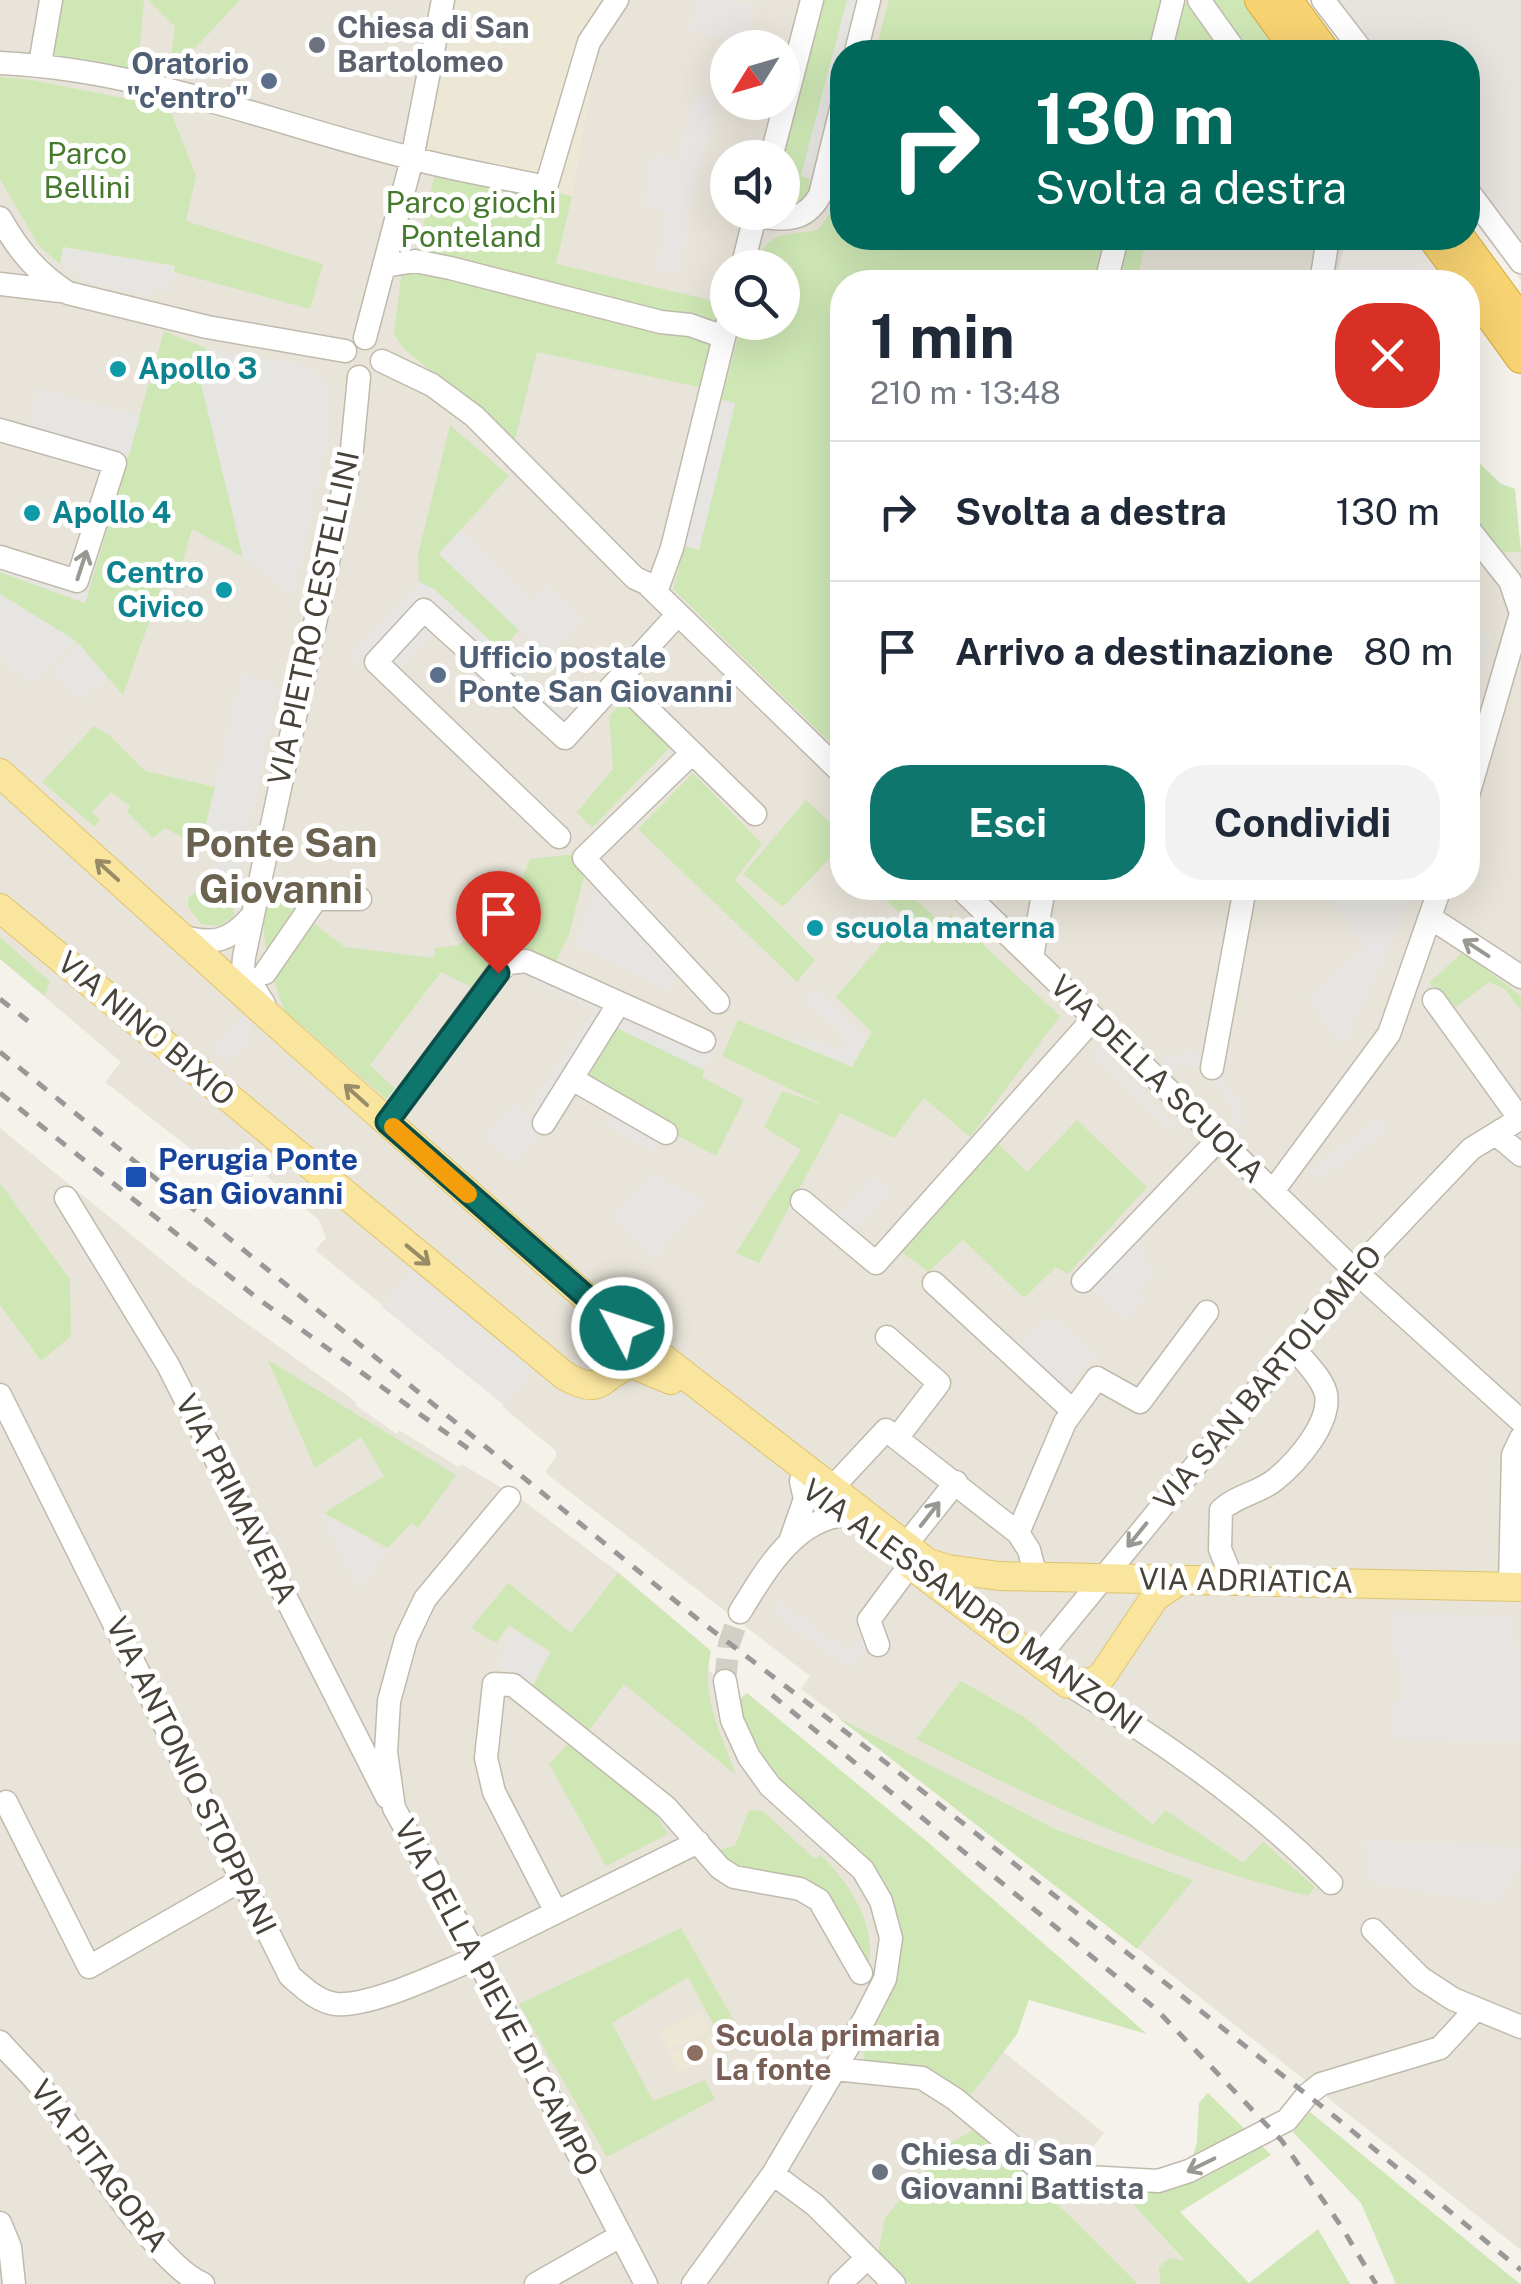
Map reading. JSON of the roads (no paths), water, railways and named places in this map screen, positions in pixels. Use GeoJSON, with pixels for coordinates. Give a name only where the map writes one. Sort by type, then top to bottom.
{"type":"FeatureCollection","features":[{"type":"Feature","properties":{"kind":"highway"},"geometry":{"type":"LineString","coordinates":[[1260,0],[1289,40]]}},
{"type":"Feature","properties":{"kind":"highway"},"geometry":{"type":"LineString","coordinates":[[1287,0],[1316,40]]}},
{"type":"Feature","properties":{"kind":"highway"},"geometry":{"type":"LineString","coordinates":[[1469,250],[1521,321]]}},
{"type":"Feature","properties":{"kind":"highway"},"geometry":{"type":"LineString","coordinates":[[1480,303],[1521,358]]}},
{"type":"Feature","properties":{"kind":"main road","name":"VIA ALESSANDRO MANZONI"},"geometry":{"type":"LineString","coordinates":[[0,772],[598,1308],[831,1490],[980,1618],[1068,1684],[1092,1682],[1102,1690]]}},
{"type":"Feature","properties":{"kind":"main road","name":"VIA NINO BIXIO"},"geometry":{"type":"LineString","coordinates":[[0,908],[565,1376],[594,1386],[629,1356]]}},
{"type":"Feature","properties":{"kind":"main road"},"geometry":{"type":"LineString","coordinates":[[598,1308],[629,1356],[672,1367]]}},
{"type":"Feature","properties":{"kind":"main road","name":"VIA ALESSANDRO MANZONI"},"geometry":{"type":"LineString","coordinates":[[629,1356],[672,1381],[845,1515],[908,1556],[948,1569],[1000,1576]]}},
{"type":"Feature","properties":{"kind":"main road"},"geometry":{"type":"LineString","coordinates":[[980,1618],[978,1591],[1000,1576]]}},
{"type":"Feature","properties":{"kind":"main road","name":"VIA ADRIATICA"},"geometry":{"type":"LineString","coordinates":[[1000,1576],[1511,1591]]}},
{"type":"Feature","properties":{"kind":"main road"},"geometry":{"type":"LineString","coordinates":[[1102,1578],[1126,1590],[1134,1612],[1134,1628]]}},
{"type":"Feature","properties":{"kind":"main road"},"geometry":{"type":"LineString","coordinates":[[1102,1690],[1155,1597],[1180,1580]]}},
{"type":"Feature","properties":{"kind":"street"},"geometry":{"type":"LineString","coordinates":[[40,64],[50,0]]}},
{"type":"Feature","properties":{"kind":"street"},"geometry":{"type":"LineString","coordinates":[[365,338],[412,159],[443,0]]}},
{"type":"Feature","properties":{"kind":"street"},"geometry":{"type":"LineString","coordinates":[[0,63],[40,64],[174,91],[412,159],[546,187],[589,42],[618,0]]}},
{"type":"Feature","properties":{"kind":"street"},"geometry":{"type":"LineString","coordinates":[[776,140],[812,0]]}},
{"type":"Feature","properties":{"kind":"street"},"geometry":{"type":"LineString","coordinates":[[859,40],[869,0]]}},
{"type":"Feature","properties":{"kind":"street"},"geometry":{"type":"LineString","coordinates":[[1163,40],[1173,0]]}},
{"type":"Feature","properties":{"kind":"street"},"geometry":{"type":"LineString","coordinates":[[1200,0],[1228,40]]}},
{"type":"Feature","properties":{"kind":"street"},"geometry":{"type":"LineString","coordinates":[[1323,0],[1354,40]]}},
{"type":"Feature","properties":{"kind":"street"},"geometry":{"type":"LineString","coordinates":[[800,216],[812,208],[820,195],[830,154]]}},
{"type":"Feature","properties":{"kind":"street"},"geometry":{"type":"LineString","coordinates":[[1480,207],[1521,262]]}},
{"type":"Feature","properties":{"kind":"street"},"geometry":{"type":"LineString","coordinates":[[1,226],[11,256],[68,293]]}},
{"type":"Feature","properties":{"kind":"street"},"geometry":{"type":"LineString","coordinates":[[386,266],[415,261],[661,322],[710,328]]}},
{"type":"Feature","properties":{"kind":"street"},"geometry":{"type":"LineString","coordinates":[[0,284],[68,293],[207,327],[344,352]]}},
{"type":"Feature","properties":{"kind":"street"},"geometry":{"type":"LineString","coordinates":[[382,362],[371,376],[358,377],[344,364],[344,352],[352,341],[365,338],[376,344],[382,362],[432,385],[460,406],[539,479],[550,482],[643,572],[651,587],[678,614],[830,761]]}},
{"type":"Feature","properties":{"kind":"street"},"geometry":{"type":"LineString","coordinates":[[651,587],[672,548],[724,340]]}},
{"type":"Feature","properties":{"kind":"street","name":"VIA PIETRO CESTELLINI"},"geometry":{"type":"LineString","coordinates":[[296,1041],[252,988],[243,970],[251,916],[352,449],[358,377]]}},
{"type":"Feature","properties":{"kind":"street"},"geometry":{"type":"LineString","coordinates":[[0,430],[115,464],[77,582],[0,557]]}},
{"type":"Feature","properties":{"kind":"street"},"geometry":{"type":"LineString","coordinates":[[1480,543],[1510,581],[1521,613],[1480,754]]}},
{"type":"Feature","properties":{"kind":"street"},"geometry":{"type":"LineString","coordinates":[[560,837],[376,662],[424,610],[566,738],[678,614]]}},
{"type":"Feature","properties":{"kind":"street"},"geometry":{"type":"LineString","coordinates":[[619,682],[755,814]]}},
{"type":"Feature","properties":{"kind":"street"},"geometry":{"type":"LineString","coordinates":[[692,753],[584,858],[718,1002]]}},
{"type":"Feature","properties":{"kind":"street"},"geometry":{"type":"LineString","coordinates":[[264,973],[310,907],[360,899]]}},
{"type":"Feature","properties":{"kind":"street","name":"VIA DELLA SCUOLA"},"geometry":{"type":"LineString","coordinates":[[973,900],[1354,1271],[1521,1420]]}},
{"type":"Feature","properties":{"kind":"street"},"geometry":{"type":"LineString","coordinates":[[1032,957],[1042,900]]}},
{"type":"Feature","properties":{"kind":"street"},"geometry":{"type":"LineString","coordinates":[[1212,1068],[1243,900]]}},
{"type":"Feature","properties":{"kind":"street"},"geometry":{"type":"LineString","coordinates":[[1273,1192],[1388,1034],[1436,900]]}},
{"type":"Feature","properties":{"kind":"street"},"geometry":{"type":"LineString","coordinates":[[179,936],[227,940],[251,916]]}},
{"type":"Feature","properties":{"kind":"street"},"geometry":{"type":"LineString","coordinates":[[1430,918],[1521,978]]}},
{"type":"Feature","properties":{"kind":"street"},"geometry":{"type":"LineString","coordinates":[[387,1122],[509,963],[526,961],[704,1040]]}},
{"type":"Feature","properties":{"kind":"street"},"geometry":{"type":"LineString","coordinates":[[1434,1000],[1520,1119]]}},
{"type":"Feature","properties":{"kind":"street"},"geometry":{"type":"LineString","coordinates":[[544,1123],[619,1003]]}},
{"type":"Feature","properties":{"kind":"street"},"geometry":{"type":"LineString","coordinates":[[802,1200],[876,1263],[1094,1018]]}},
{"type":"Feature","properties":{"kind":"street"},"geometry":{"type":"LineString","coordinates":[[572,1079],[666,1132]]}},
{"type":"Feature","properties":{"kind":"street","name":"VIA SAN BARTOLOMEO"},"geometry":{"type":"LineString","coordinates":[[1036,1660],[1354,1271],[1471,1149],[1520,1119]]}},
{"type":"Feature","properties":{"kind":"street"},"geometry":{"type":"LineString","coordinates":[[1496,1134],[1521,1155]]}},
{"type":"Feature","properties":{"kind":"street"},"geometry":{"type":"LineString","coordinates":[[1083,1281],[1219,1139]]}},
{"type":"Feature","properties":{"kind":"street","name":"VIA PRIMAVERA"},"geometry":{"type":"LineString","coordinates":[[66,1198],[168,1365],[394,1808]]}},
{"type":"Feature","properties":{"kind":"street"},"geometry":{"type":"LineString","coordinates":[[934,1282],[1072,1410]]}},
{"type":"Feature","properties":{"kind":"street"},"geometry":{"type":"LineString","coordinates":[[1018,1533],[1072,1410],[1097,1378],[1140,1402],[1207,1312]]}},
{"type":"Feature","properties":{"kind":"street","name":"VIA ALESSANDRO MANZONI"},"geometry":{"type":"LineString","coordinates":[[831,1490],[939,1382],[887,1338]]}},
{"type":"Feature","properties":{"kind":"street"},"geometry":{"type":"LineString","coordinates":[[1233,1581],[1220,1549],[1221,1510],[1276,1480],[1316,1433],[1324,1414],[1325,1389],[1305,1360]]}},
{"type":"Feature","properties":{"kind":"street","name":"VIA ANTONIO STOPPANI"},"geometry":{"type":"LineString","coordinates":[[0,1395],[290,1976],[310,1994],[334,2004],[360,2003],[476,1956]]}},
{"type":"Feature","properties":{"kind":"street"},"geometry":{"type":"LineString","coordinates":[[891,1434],[1018,1533],[1029,1550],[1036,1576]]}},
{"type":"Feature","properties":{"kind":"street"},"geometry":{"type":"LineString","coordinates":[[1511,1591],[1513,1454],[1521,1438]]}},
{"type":"Feature","properties":{"kind":"street"},"geometry":{"type":"LineString","coordinates":[[740,1612],[789,1543],[804,1509],[806,1492],[800,1481]]}},
{"type":"Feature","properties":{"kind":"street","name":"VIA ALESSANDRO MANZONI"},"geometry":{"type":"LineString","coordinates":[[908,1556],[956,1482]]}},
{"type":"Feature","properties":{"kind":"street","name":"VIA DELLA PIEVE DI CAMPO"},"geometry":{"type":"LineString","coordinates":[[509,1498],[425,1599],[406,1639],[389,1702],[386,1752],[394,1808],[476,1956],[642,2276]]}},
{"type":"Feature","properties":{"kind":"street"},"geometry":{"type":"LineString","coordinates":[[789,1543],[823,1519],[845,1515]]}},
{"type":"Feature","properties":{"kind":"street"},"geometry":{"type":"LineString","coordinates":[[878,1645],[868,1620],[908,1556]]}},
{"type":"Feature","properties":{"kind":"street"},"geometry":{"type":"LineString","coordinates":[[693,2282],[773,2174],[835,2069],[885,1979],[891,1938],[881,1901],[863,1870],[770,1786],[749,1757],[732,1720],[725,1681]]}},
{"type":"Feature","properties":{"kind":"street"},"geometry":{"type":"LineString","coordinates":[[556,1912],[494,1792],[486,1758],[494,1684],[513,1685],[666,1807],[734,1878],[800,1889],[819,1900],[861,1973]]}},
{"type":"Feature","properties":{"kind":"street","name":"VIA ALESSANDRO MANZONI"},"geometry":{"type":"LineString","coordinates":[[1102,1690],[1269,1822],[1331,1883]]}},
{"type":"Feature","properties":{"kind":"street"},"geometry":{"type":"LineString","coordinates":[[6,1802],[88,1968],[243,1879]]}},
{"type":"Feature","properties":{"kind":"street"},"geometry":{"type":"LineString","coordinates":[[476,1956],[698,1842]]}},
{"type":"Feature","properties":{"kind":"street"},"geometry":{"type":"LineString","coordinates":[[1373,1930],[1420,1978],[1521,2028]]}},
{"type":"Feature","properties":{"kind":"street"},"geometry":{"type":"LineString","coordinates":[[835,2069],[922,2078],[1052,2175],[1158,2181],[1189,2171],[1288,2120],[1321,2084],[1440,2048],[1476,2009]]}},
{"type":"Feature","properties":{"kind":"street","name":"VIA PITAGORA"},"geometry":{"type":"LineString","coordinates":[[0,2042],[36,2081],[162,2252],[190,2279],[202,2284]]}},
{"type":"Feature","properties":{"kind":"street"},"geometry":{"type":"LineString","coordinates":[[773,2174],[815,2205],[894,2284]]}},
{"type":"Feature","properties":{"kind":"street"},"geometry":{"type":"LineString","coordinates":[[0,2222],[10,2247],[14,2284]]}},
{"type":"Feature","properties":{"kind":"street"},"geometry":{"type":"LineString","coordinates":[[536,2284],[620,2236]]}},
{"type":"Feature","properties":{"kind":"street"},"geometry":{"type":"LineString","coordinates":[[840,2284],[866,2259]]}},
{"type":"Feature","properties":{"kind":"street"},"geometry":{"type":"LineString","coordinates":[[642,2276],[668,2284]]}},
{"type":"Feature","properties":{"kind":"tunnel"},"geometry":{"type":"LineString","coordinates":[[725,1681],[729,1644],[740,1612]]}},
{"type":"Feature","properties":{"kind":"railway"},"geometry":{"type":"LineString","coordinates":[[0,999],[28,1021]]}},
{"type":"Feature","properties":{"kind":"railway"},"geometry":{"type":"LineString","coordinates":[[0,1052],[700,1621],[1339,2120],[1521,2270]]}},
{"type":"Feature","properties":{"kind":"railway"},"geometry":{"type":"LineString","coordinates":[[0,1093],[257,1298],[473,1452]]}},
{"type":"Feature","properties":{"kind":"railway"},"geometry":{"type":"LineString","coordinates":[[772,1695],[1156,2009],[1282,2141],[1376,2284]]}},
{"type":"Feature","properties":{"kind":"place","name":"Chiesa di San Bartolomeo"},"geometry":{"type":"Point","coordinates":[317,45]}},
{"type":"Feature","properties":{"kind":"place","name":"Oratorio \"c'entro\""},"geometry":{"type":"Point","coordinates":[269,81]}},
{"type":"Feature","properties":{"kind":"place","name":"Apollo 3"},"geometry":{"type":"Point","coordinates":[118,369]}},
{"type":"Feature","properties":{"kind":"place","name":"Apollo 4"},"geometry":{"type":"Point","coordinates":[32,513]}},
{"type":"Feature","properties":{"kind":"place","name":"Centro Civico"},"geometry":{"type":"Point","coordinates":[224,590]}},
{"type":"Feature","properties":{"kind":"place","name":"Ufficio postale Ponte San Giovanni"},"geometry":{"type":"Point","coordinates":[438,675]}},
{"type":"Feature","properties":{"kind":"place","name":"scuola materna"},"geometry":{"type":"Point","coordinates":[815,928]}},
{"type":"Feature","properties":{"kind":"place","name":"Perugia Ponte San Giovanni"},"geometry":{"type":"Point","coordinates":[136,1177]}},
{"type":"Feature","properties":{"kind":"place","name":"Scuola primaria La fonte"},"geometry":{"type":"Point","coordinates":[695,2053]}},
{"type":"Feature","properties":{"kind":"place","name":"Chiesa di San Giovanni Battista"},"geometry":{"type":"Point","coordinates":[880,2172]}},
{"type":"Feature","properties":{"kind":"district","name":"Ponte San Giovanni"},"geometry":{"type":"Point","coordinates":[281,866]}},
{"type":"Feature","properties":{"kind":"park label","name":"Parco Bellini"},"geometry":{"type":"Point","coordinates":[87,171]}},
{"type":"Feature","properties":{"kind":"park label","name":"Parco giochi Ponteland"},"geometry":{"type":"Point","coordinates":[471,220]}}]}
